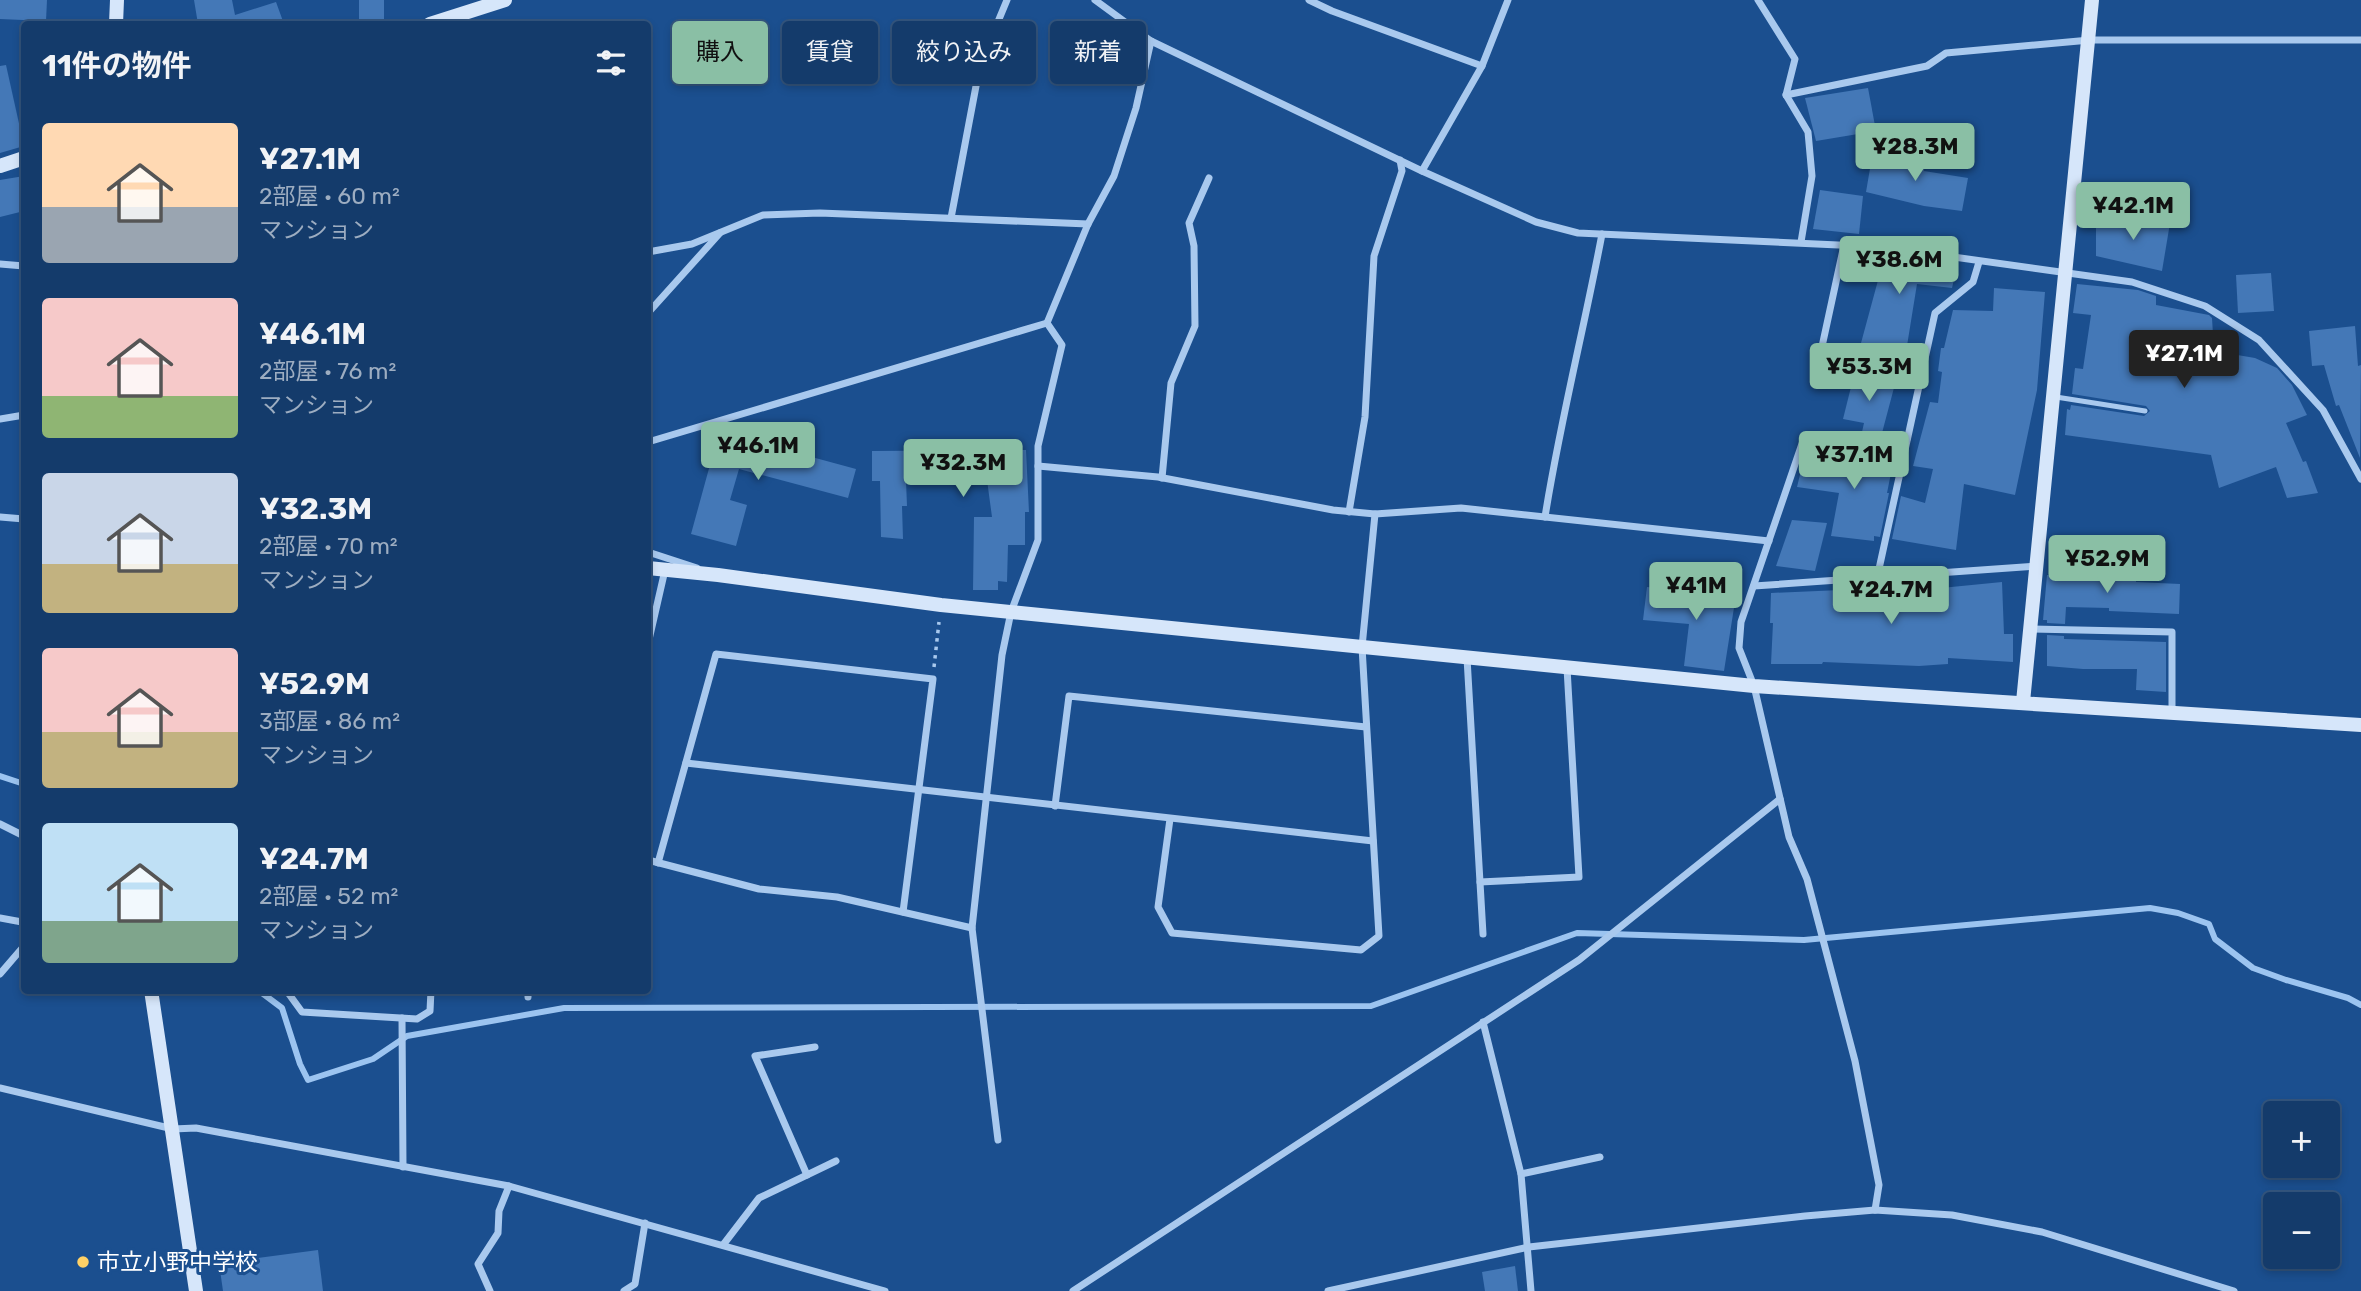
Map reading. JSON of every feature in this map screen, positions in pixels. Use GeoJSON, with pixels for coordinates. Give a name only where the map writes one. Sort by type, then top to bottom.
{"type":"FeatureCollection","features":[{"type":"Feature","properties":{"kind":"street"},"geometry":{"type":"LineString","coordinates":[[116,21],[117,0]]}},
{"type":"Feature","properties":{"kind":"street"},"geometry":{"type":"LineString","coordinates":[[439,21],[505,0]]}},
{"type":"Feature","properties":{"kind":"street"},"geometry":{"type":"LineString","coordinates":[[951,218],[980,65],[1007,0]]}},
{"type":"Feature","properties":{"kind":"street"},"geometry":{"type":"LineString","coordinates":[[1095,0],[1151,41],[1422,171],[1536,222],[1578,233],[1882,247],[2132,282],[2206,306],[2259,340],[2323,410],[2361,479]]}},
{"type":"Feature","properties":{"kind":"street"},"geometry":{"type":"LineString","coordinates":[[1309,0],[1482,66]]}},
{"type":"Feature","properties":{"kind":"street"},"geometry":{"type":"LineString","coordinates":[[1422,171],[1482,66],[1508,0]]}},
{"type":"Feature","properties":{"kind":"street"},"geometry":{"type":"LineString","coordinates":[[1758,0],[1794,59],[1786,95],[1808,132],[1812,176],[1801,242]]}},
{"type":"Feature","properties":{"kind":"street"},"geometry":{"type":"LineString","coordinates":[[2023,702],[2092,0]]}},
{"type":"Feature","properties":{"kind":"street"},"geometry":{"type":"LineString","coordinates":[[1786,95],[1927,66],[1946,53],[2090,40],[2361,40]]}},
{"type":"Feature","properties":{"kind":"street"},"geometry":{"type":"LineString","coordinates":[[1047,323],[1088,224],[1114,176],[1136,108],[1151,41]]}},
{"type":"Feature","properties":{"kind":"street"},"geometry":{"type":"LineString","coordinates":[[0,166],[21,159]]}},
{"type":"Feature","properties":{"kind":"street"},"geometry":{"type":"LineString","coordinates":[[1349,512],[1365,417],[1374,256],[1402,171],[1400,160]]}},
{"type":"Feature","properties":{"kind":"street"},"geometry":{"type":"LineString","coordinates":[[1163,478],[1171,383],[1195,326],[1194,246],[1189,223],[1209,178]]}},
{"type":"Feature","properties":{"kind":"street"},"geometry":{"type":"LineString","coordinates":[[651,251],[692,244],[763,215],[820,213],[1088,224]]}},
{"type":"Feature","properties":{"kind":"street"},"geometry":{"type":"LineString","coordinates":[[651,310],[721,232]]}},
{"type":"Feature","properties":{"kind":"street"},"geometry":{"type":"LineString","coordinates":[[1545,517],[1557,442],[1586,321],[1602,234]]}},
{"type":"Feature","properties":{"kind":"street"},"geometry":{"type":"LineString","coordinates":[[1818,365],[1844,245]]}},
{"type":"Feature","properties":{"kind":"street"},"geometry":{"type":"LineString","coordinates":[[1877,578],[1935,313],[1973,282],[1979,262]]}},
{"type":"Feature","properties":{"kind":"street"},"geometry":{"type":"LineString","coordinates":[[0,264],[21,266]]}},
{"type":"Feature","properties":{"kind":"street"},"geometry":{"type":"LineString","coordinates":[[651,441],[1047,323]]}},
{"type":"Feature","properties":{"kind":"street"},"geometry":{"type":"LineString","coordinates":[[999,1140],[972,928],[1003,655],[1011,612],[1038,540],[1038,446],[1062,345],[1047,323]]}},
{"type":"Feature","properties":{"kind":"street"},"geometry":{"type":"LineString","coordinates":[[0,419],[21,416]]}},
{"type":"Feature","properties":{"kind":"street"},"geometry":{"type":"LineString","coordinates":[[1875,1210],[1879,1185],[1855,1061],[1807,879],[1789,837],[1754,686],[1739,648],[1741,622],[1804,438],[1907,439]]}},
{"type":"Feature","properties":{"kind":"street"},"geometry":{"type":"LineString","coordinates":[[1038,466],[1163,478],[1349,512],[1375,514],[1461,508],[1769,541]]}},
{"type":"Feature","properties":{"kind":"street"},"geometry":{"type":"LineString","coordinates":[[1170,820],[1158,907],[1172,933],[1361,950],[1378,936],[1362,647],[1375,514]]}},
{"type":"Feature","properties":{"kind":"street"},"geometry":{"type":"LineString","coordinates":[[0,517],[21,519]]}},
{"type":"Feature","properties":{"kind":"street"},"geometry":{"type":"LineString","coordinates":[[651,553],[718,575]]}},
{"type":"Feature","properties":{"kind":"street"},"geometry":{"type":"LineString","coordinates":[[1754,586],[2036,566]]}},
{"type":"Feature","properties":{"kind":"street"},"geometry":{"type":"LineString","coordinates":[[651,568],[941,605],[1754,686],[2361,725]]}},
{"type":"Feature","properties":{"kind":"street"},"geometry":{"type":"LineString","coordinates":[[651,631],[665,570]]}},
{"type":"Feature","properties":{"kind":"street"},"geometry":{"type":"LineString","coordinates":[[2030,629],[2172,632],[2172,712]]}},
{"type":"Feature","properties":{"kind":"street"},"geometry":{"type":"LineString","coordinates":[[658,863],[716,654],[933,679],[904,912]]}},
{"type":"Feature","properties":{"kind":"street"},"geometry":{"type":"LineString","coordinates":[[1467,657],[1483,934]]}},
{"type":"Feature","properties":{"kind":"street"},"geometry":{"type":"LineString","coordinates":[[1480,882],[1579,877],[1567,667]]}},
{"type":"Feature","properties":{"kind":"street"},"geometry":{"type":"LineString","coordinates":[[1055,806],[1069,696],[1366,727]]}},
{"type":"Feature","properties":{"kind":"street"},"geometry":{"type":"LineString","coordinates":[[686,763],[1373,841]]}},
{"type":"Feature","properties":{"kind":"street"},"geometry":{"type":"LineString","coordinates":[[1073,1291],[1579,960],[1780,799]]}},
{"type":"Feature","properties":{"kind":"street"},"geometry":{"type":"LineString","coordinates":[[0,824],[21,834]]}},
{"type":"Feature","properties":{"kind":"street"},"geometry":{"type":"LineString","coordinates":[[651,861],[759,889],[837,897],[972,928]]}},
{"type":"Feature","properties":{"kind":"street"},"geometry":{"type":"LineString","coordinates":[[0,918],[21,922]]}},
{"type":"Feature","properties":{"kind":"street"},"geometry":{"type":"LineString","coordinates":[[0,974],[21,950]]}},
{"type":"Feature","properties":{"kind":"street"},"geometry":{"type":"LineString","coordinates":[[152,994],[196,1291]]}},
{"type":"Feature","properties":{"kind":"street"},"geometry":{"type":"LineString","coordinates":[[289,994],[302,1012],[416,1019],[430,1011],[431,994]]}},
{"type":"Feature","properties":{"kind":"street"},"geometry":{"type":"LineString","coordinates":[[402,1018],[403,1167]]}},
{"type":"Feature","properties":{"kind":"street"},"geometry":{"type":"LineString","coordinates":[[1483,1022],[1521,1174],[1531,1291]]}},
{"type":"Feature","properties":{"kind":"street"},"geometry":{"type":"LineString","coordinates":[[807,1175],[755,1056],[815,1047]]}},
{"type":"Feature","properties":{"kind":"street"},"geometry":{"type":"LineString","coordinates":[[0,1088],[173,1129],[196,1128],[509,1186],[885,1291]]}},
{"type":"Feature","properties":{"kind":"street"},"geometry":{"type":"LineString","coordinates":[[1521,1174],[1600,1157]]}},
{"type":"Feature","properties":{"kind":"street"},"geometry":{"type":"LineString","coordinates":[[723,1245],[759,1198],[836,1161]]}},
{"type":"Feature","properties":{"kind":"street"},"geometry":{"type":"LineString","coordinates":[[490,1291],[478,1264],[498,1233],[499,1212],[509,1186]]}},
{"type":"Feature","properties":{"kind":"street"},"geometry":{"type":"LineString","coordinates":[[1333,1291],[1529,1247],[1875,1210],[1952,1215],[2042,1232],[2234,1291]]}},
{"type":"Feature","properties":{"kind":"street"},"geometry":{"type":"LineString","coordinates":[[624,1291],[635,1284],[645,1223]]}},
{"type":"Feature","properties":{"kind":"lane"},"geometry":{"type":"LineString","coordinates":[[2053,397],[2145,411]]}},
{"type":"Feature","properties":{"kind":"path"},"geometry":{"type":"LineString","coordinates":[[933,679],[941,605]]}},
{"type":"Feature","properties":{"kind":"building"},"geometry":{"type":"Polygon","coordinates":[[[0,0],[47,0],[46,21],[0,19],[0,0]]]}},
{"type":"Feature","properties":{"kind":"building"},"geometry":{"type":"Polygon","coordinates":[[[194,0],[232,0],[235,15],[276,2],[283,21],[198,21],[194,0]]]}},
{"type":"Feature","properties":{"kind":"building"},"geometry":{"type":"Polygon","coordinates":[[[359,0],[384,0],[384,20],[359,20],[359,0]]]}},
{"type":"Feature","properties":{"kind":"building"},"geometry":{"type":"Polygon","coordinates":[[[6,65],[21,132],[21,147],[0,153],[0,66],[6,65]]]}},
{"type":"Feature","properties":{"kind":"building"},"geometry":{"type":"Polygon","coordinates":[[[1868,88],[1876,131],[1816,141],[1805,98],[1868,88]]]}},
{"type":"Feature","properties":{"kind":"building"},"geometry":{"type":"Polygon","coordinates":[[[1873,151],[1925,162],[1924,171],[1968,178],[1962,211],[1924,206],[1866,192],[1873,151]]]}},
{"type":"Feature","properties":{"kind":"building"},"geometry":{"type":"Polygon","coordinates":[[[21,176],[21,212],[0,217],[0,180],[21,176]]]}},
{"type":"Feature","properties":{"kind":"building"},"geometry":{"type":"Polygon","coordinates":[[[1820,190],[1863,196],[1859,234],[1813,229],[1820,190]]]}},
{"type":"Feature","properties":{"kind":"building"},"geometry":{"type":"Polygon","coordinates":[[[2096,220],[2170,223],[2162,271],[2096,256],[2096,220]]]}},
{"type":"Feature","properties":{"kind":"building"},"geometry":{"type":"Polygon","coordinates":[[[1864,252],[1957,266],[1952,288],[1917,284],[1906,352],[1861,343],[1880,273],[1861,269],[1864,252]]]}},
{"type":"Feature","properties":{"kind":"building"},"geometry":{"type":"Polygon","coordinates":[[[2271,273],[2274,311],[2238,313],[2236,275],[2271,273]]]}},
{"type":"Feature","properties":{"kind":"building"},"geometry":{"type":"Polygon","coordinates":[[[2077,284],[2138,290],[2156,296],[2156,305],[2209,315],[2212,318],[2214,351],[2255,358],[2277,368],[2292,385],[2307,415],[2286,423],[2303,462],[2306,461],[2318,493],[2287,498],[2276,467],[2219,488],[2211,455],[2065,435],[2067,409],[2070,410],[2071,405],[2144,416],[2150,411],[2146,406],[2072,394],[2075,368],[2083,369],[2091,315],[2073,313],[2077,284]]]}},
{"type":"Feature","properties":{"kind":"building"},"geometry":{"type":"Polygon","coordinates":[[[1994,288],[2045,292],[2037,390],[2015,495],[1964,484],[1956,550],[1892,539],[1901,496],[1925,503],[1933,469],[1913,466],[1930,402],[1938,403],[1942,372],[1938,371],[1941,348],[1944,348],[1953,310],[1993,311],[1994,288]]]}},
{"type":"Feature","properties":{"kind":"building"},"geometry":{"type":"Polygon","coordinates":[[[2355,326],[2358,366],[2361,365],[2360,458],[2339,405],[2336,406],[2324,365],[2312,366],[2309,331],[2355,326]]]}},
{"type":"Feature","properties":{"kind":"building"},"geometry":{"type":"Polygon","coordinates":[[[1854,375],[1895,384],[1882,433],[1862,432],[1864,423],[1843,419],[1854,375]]]}},
{"type":"Feature","properties":{"kind":"building"},"geometry":{"type":"Polygon","coordinates":[[[719,432],[856,469],[848,498],[739,469],[730,500],[747,505],[736,546],[691,534],[719,432]]]}},
{"type":"Feature","properties":{"kind":"building"},"geometry":{"type":"Polygon","coordinates":[[[1860,445],[1879,445],[1878,451],[1895,453],[1880,537],[1874,536],[1874,541],[1831,536],[1839,493],[1797,487],[1804,458],[1856,467],[1860,445]]]}},
{"type":"Feature","properties":{"kind":"building"},"geometry":{"type":"Polygon","coordinates":[[[1026,450],[1029,512],[1025,512],[1025,545],[1008,545],[1007,582],[998,581],[998,590],[973,590],[974,517],[992,517],[987,480],[906,481],[907,506],[902,506],[903,539],[881,537],[880,481],[872,481],[872,451],[1026,450]]]}},
{"type":"Feature","properties":{"kind":"building"},"geometry":{"type":"Polygon","coordinates":[[[1792,520],[1827,523],[1815,571],[1776,566],[1792,520]]]}},
{"type":"Feature","properties":{"kind":"building"},"geometry":{"type":"Polygon","coordinates":[[[2075,569],[2104,570],[2104,575],[2136,576],[2136,582],[2180,584],[2179,614],[2066,607],[2065,624],[2047,623],[2047,620],[2043,620],[2047,575],[2075,576],[2075,569]]]}},
{"type":"Feature","properties":{"kind":"building"},"geometry":{"type":"Polygon","coordinates":[[[2002,582],[2004,634],[2013,634],[2013,662],[1948,658],[1948,664],[1919,666],[1823,662],[1771,664],[1771,593],[1863,589],[1888,585],[1931,584],[1931,589],[2002,582]]]}},
{"type":"Feature","properties":{"kind":"building"},"geometry":{"type":"Polygon","coordinates":[[[1647,587],[1736,595],[1724,671],[1684,666],[1689,624],[1643,620],[1647,587]]]}},
{"type":"Feature","properties":{"kind":"building"},"geometry":{"type":"Polygon","coordinates":[[[2047,635],[2064,636],[2064,639],[2166,642],[2166,692],[2136,690],[2137,669],[2047,666],[2047,635]]]}},
{"type":"Feature","properties":{"kind":"building"},"geometry":{"type":"Polygon","coordinates":[[[318,1250],[323,1291],[223,1291],[219,1263],[318,1250]]]}},
{"type":"Feature","properties":{"kind":"building"},"geometry":{"type":"Polygon","coordinates":[[[1515,1266],[1518,1291],[1485,1291],[1482,1272],[1515,1266]]]}},
{"type":"Feature","properties":{"kind":"waterway"},"geometry":{"type":"LineString","coordinates":[[0,776],[21,783]]}},
{"type":"Feature","properties":{"kind":"waterway"},"geometry":{"type":"LineString","coordinates":[[263,994],[282,1008],[308,1080],[373,1059],[407,1036],[564,1008],[1371,1006],[1577,933],[1804,940],[2150,908],[2178,913],[2209,924],[2215,939],[2253,968],[2348,998],[2361,1005]]}},
{"type":"Feature","properties":{"kind":"place","name":"市立小野中学校"},"geometry":{"type":"Point","coordinates":[83,1262]}}]}
